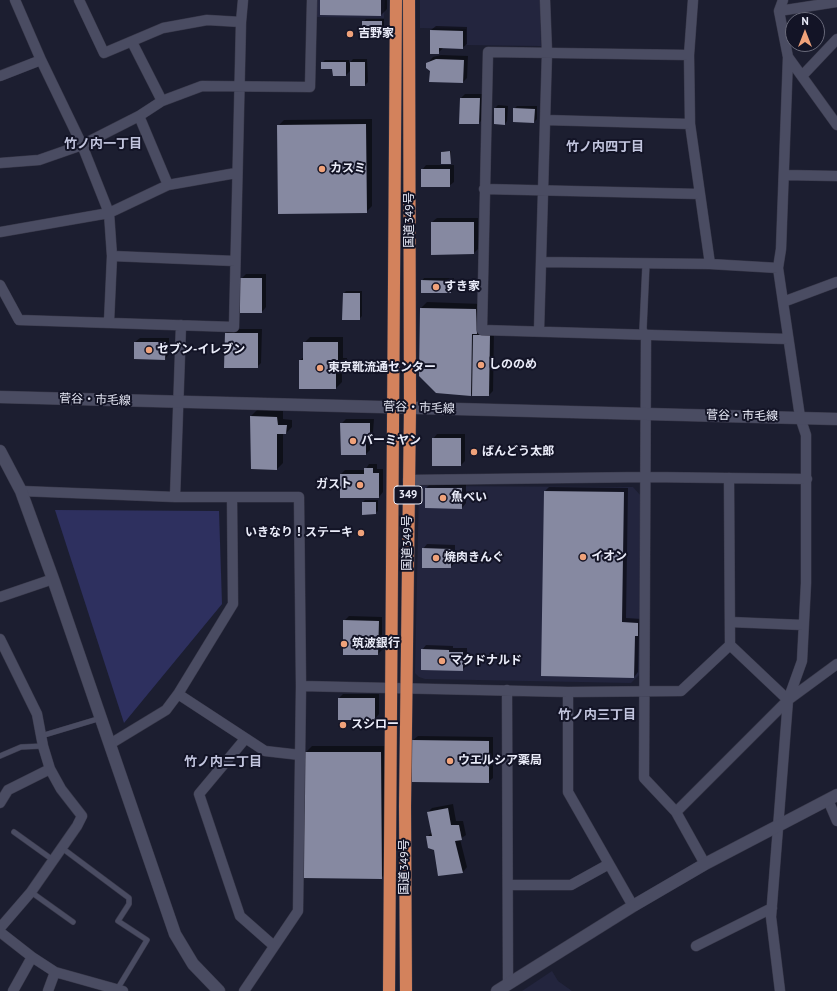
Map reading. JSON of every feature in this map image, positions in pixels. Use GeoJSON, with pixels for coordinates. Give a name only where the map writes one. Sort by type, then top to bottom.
{"type":"FeatureCollection","features":[{"type":"Feature","properties":{"kind":"highway","name":"国道349号"},"geometry":{"type":"LineString","coordinates":[[389,991],[396,0]]}},
{"type":"Feature","properties":{"kind":"highway","name":"国道349号"},"geometry":{"type":"LineString","coordinates":[[406,991],[406,688],[410,408],[409,0]]}},
{"type":"Feature","properties":{"kind":"street"},"geometry":{"type":"LineString","coordinates":[[15,0],[41,60],[82,145],[109,213],[112,256],[109,322]]}},
{"type":"Feature","properties":{"kind":"street"},"geometry":{"type":"LineString","coordinates":[[78,0],[104,53],[163,28],[207,20],[241,22]]}},
{"type":"Feature","properties":{"kind":"street"},"geometry":{"type":"LineString","coordinates":[[0,285],[19,320],[234,327],[236,172],[243,0]]}},
{"type":"Feature","properties":{"kind":"street"},"geometry":{"type":"LineString","coordinates":[[0,163],[39,160],[82,145],[139,116],[162,102],[202,86],[310,87],[312,0]]}},
{"type":"Feature","properties":{"kind":"street"},"geometry":{"type":"LineString","coordinates":[[539,331],[545,120],[545,0]]}},
{"type":"Feature","properties":{"kind":"street"},"geometry":{"type":"LineString","coordinates":[[693,0],[689,55],[690,124],[710,264]]}},
{"type":"Feature","properties":{"kind":"street"},"geometry":{"type":"LineString","coordinates":[[780,991],[771,917],[788,700],[802,661],[804,625],[806,479],[806,435],[800,417],[778,268],[781,249],[788,57],[779,11],[783,0]]}},
{"type":"Feature","properties":{"kind":"street"},"geometry":{"type":"LineString","coordinates":[[779,11],[837,2]]}},
{"type":"Feature","properties":{"kind":"street"},"geometry":{"type":"LineString","coordinates":[[802,76],[837,38]]}},
{"type":"Feature","properties":{"kind":"street"},"geometry":{"type":"LineString","coordinates":[[132,42],[162,102]]}},
{"type":"Feature","properties":{"kind":"street"},"geometry":{"type":"LineString","coordinates":[[689,55],[488,52],[482,330],[788,339]]}},
{"type":"Feature","properties":{"kind":"street"},"geometry":{"type":"LineString","coordinates":[[788,57],[837,125]]}},
{"type":"Feature","properties":{"kind":"street"},"geometry":{"type":"LineString","coordinates":[[0,76],[41,60]]}},
{"type":"Feature","properties":{"kind":"street"},"geometry":{"type":"LineString","coordinates":[[139,116],[168,185]]}},
{"type":"Feature","properties":{"kind":"street"},"geometry":{"type":"LineString","coordinates":[[545,120],[690,124]]}},
{"type":"Feature","properties":{"kind":"street"},"geometry":{"type":"LineString","coordinates":[[0,232],[109,213],[168,185],[236,172]]}},
{"type":"Feature","properties":{"kind":"street"},"geometry":{"type":"LineString","coordinates":[[784,175],[837,176]]}},
{"type":"Feature","properties":{"kind":"street"},"geometry":{"type":"LineString","coordinates":[[484,189],[700,194]]}},
{"type":"Feature","properties":{"kind":"street"},"geometry":{"type":"LineString","coordinates":[[112,256],[234,261]]}},
{"type":"Feature","properties":{"kind":"street"},"geometry":{"type":"LineString","coordinates":[[541,262],[710,264],[778,268]]}},
{"type":"Feature","properties":{"kind":"street"},"geometry":{"type":"LineString","coordinates":[[646,264],[643,329],[646,336],[647,413],[644,778],[676,812],[705,864]]}},
{"type":"Feature","properties":{"kind":"street"},"geometry":{"type":"LineString","coordinates":[[783,302],[837,282]]}},
{"type":"Feature","properties":{"kind":"street"},"geometry":{"type":"LineString","coordinates":[[175,497],[181,325]]}},
{"type":"Feature","properties":{"kind":"street","name":"菅谷・市毛線"},"geometry":{"type":"LineString","coordinates":[[0,396],[178,403],[647,413],[837,419]]}},
{"type":"Feature","properties":{"kind":"street"},"geometry":{"type":"LineString","coordinates":[[0,451],[21,491],[53,579],[175,934],[192,964],[220,991]]}},
{"type":"Feature","properties":{"kind":"street"},"geometry":{"type":"LineString","coordinates":[[408,480],[647,477],[806,479]]}},
{"type":"Feature","properties":{"kind":"street"},"geometry":{"type":"LineString","coordinates":[[729,478],[730,645],[788,700]]}},
{"type":"Feature","properties":{"kind":"street"},"geometry":{"type":"LineString","coordinates":[[21,491],[175,497],[299,497],[301,686],[298,911],[244,991]]}},
{"type":"Feature","properties":{"kind":"street"},"geometry":{"type":"LineString","coordinates":[[110,744],[166,710],[178,694],[233,604],[232,497]]}},
{"type":"Feature","properties":{"kind":"street"},"geometry":{"type":"LineString","coordinates":[[0,597],[53,579]]}},
{"type":"Feature","properties":{"kind":"street"},"geometry":{"type":"LineString","coordinates":[[730,622],[804,625]]}},
{"type":"Feature","properties":{"kind":"street"},"geometry":{"type":"LineString","coordinates":[[0,639],[2,650],[37,714],[42,741],[50,769],[61,789],[82,816],[62,848],[31,892],[0,928]]}},
{"type":"Feature","properties":{"kind":"street"},"geometry":{"type":"LineString","coordinates":[[301,686],[568,692],[681,691],[730,645]]}},
{"type":"Feature","properties":{"kind":"street"},"geometry":{"type":"LineString","coordinates":[[676,812],[788,700],[837,664]]}},
{"type":"Feature","properties":{"kind":"street"},"geometry":{"type":"LineString","coordinates":[[507,690],[508,984]]}},
{"type":"Feature","properties":{"kind":"street"},"geometry":{"type":"LineString","coordinates":[[568,692],[568,792],[633,906]]}},
{"type":"Feature","properties":{"kind":"street"},"geometry":{"type":"LineString","coordinates":[[178,694],[265,751],[300,755]]}},
{"type":"Feature","properties":{"kind":"street"},"geometry":{"type":"LineString","coordinates":[[246,739],[199,794],[240,916],[274,946]]}},
{"type":"Feature","properties":{"kind":"street"},"geometry":{"type":"LineString","coordinates":[[0,803],[8,790],[50,769]]}},
{"type":"Feature","properties":{"kind":"street"},"geometry":{"type":"LineString","coordinates":[[497,991],[633,906],[705,864],[832,798],[837,821]]}},
{"type":"Feature","properties":{"kind":"street"},"geometry":{"type":"LineString","coordinates":[[508,886],[571,886],[609,864]]}},
{"type":"Feature","properties":{"kind":"street"},"geometry":{"type":"LineString","coordinates":[[696,946],[772,908]]}},
{"type":"Feature","properties":{"kind":"street"},"geometry":{"type":"LineString","coordinates":[[0,932],[32,957],[55,972],[120,990]]}},
{"type":"Feature","properties":{"kind":"street"},"geometry":{"type":"LineString","coordinates":[[13,991],[32,957]]}},
{"type":"Feature","properties":{"kind":"street"},"geometry":{"type":"LineString","coordinates":[[48,991],[55,972]]}},
{"type":"Feature","properties":{"kind":"lane"},"geometry":{"type":"LineString","coordinates":[[0,756],[101,718]]}},
{"type":"Feature","properties":{"kind":"lane"},"geometry":{"type":"LineString","coordinates":[[14,832],[53,860]]}},
{"type":"Feature","properties":{"kind":"lane"},"geometry":{"type":"LineString","coordinates":[[62,848],[129,898],[129,904],[118,921],[147,940],[120,990]]}},
{"type":"Feature","properties":{"kind":"lane"},"geometry":{"type":"LineString","coordinates":[[31,892],[73,922]]}},
{"type":"Feature","properties":{"kind":"shaded area"},"geometry":{"type":"Polygon","coordinates":[[[317,0],[385,0],[384,18],[317,17],[317,0]]]}},
{"type":"Feature","properties":{"kind":"shaded area"},"geometry":{"type":"Polygon","coordinates":[[[420,0],[540,0],[541,46],[465,45],[466,29],[420,28],[420,0]]]}},
{"type":"Feature","properties":{"kind":"shaded area"},"geometry":{"type":"Polygon","coordinates":[[[419,486],[633,487],[641,496],[640,674],[631,683],[425,679],[419,677],[415,673],[419,486]]]}},
{"type":"Feature","properties":{"kind":"shaded area"},"geometry":{"type":"Polygon","coordinates":[[[55,510],[219,511],[222,604],[124,723],[55,510]]]}},
{"type":"Feature","properties":{"kind":"shaded area"},"geometry":{"type":"Polygon","coordinates":[[[552,971],[558,981],[572,991],[522,991],[552,971]]]}},
{"type":"Feature","properties":{"kind":"building"},"geometry":{"type":"Polygon","coordinates":[[[320,0],[381,0],[381,16],[320,15],[320,0]]]}},
{"type":"Feature","properties":{"kind":"building"},"geometry":{"type":"Polygon","coordinates":[[[362,21],[382,21],[382,35],[377,35],[377,32],[362,32],[362,21]]]}},
{"type":"Feature","properties":{"kind":"building"},"geometry":{"type":"Polygon","coordinates":[[[430,30],[463,31],[463,49],[439,48],[439,54],[430,54],[430,30]]]}},
{"type":"Feature","properties":{"kind":"building"},"geometry":{"type":"Polygon","coordinates":[[[436,59],[464,60],[463,83],[429,82],[430,71],[426,68],[426,63],[436,59]]]}},
{"type":"Feature","properties":{"kind":"building"},"geometry":{"type":"Polygon","coordinates":[[[321,62],[346,62],[346,76],[333,76],[332,69],[321,69],[321,62]]]}},
{"type":"Feature","properties":{"kind":"building"},"geometry":{"type":"Polygon","coordinates":[[[350,62],[365,62],[365,86],[350,86],[350,62]]]}},
{"type":"Feature","properties":{"kind":"building"},"geometry":{"type":"Polygon","coordinates":[[[460,98],[480,98],[479,124],[459,124],[460,98]]]}},
{"type":"Feature","properties":{"kind":"building"},"geometry":{"type":"Polygon","coordinates":[[[494,108],[505,108],[505,125],[494,124],[494,108]]]}},
{"type":"Feature","properties":{"kind":"building"},"geometry":{"type":"Polygon","coordinates":[[[513,108],[535,109],[534,123],[513,122],[513,108]]]}},
{"type":"Feature","properties":{"kind":"building","name":"カスミ"},"geometry":{"type":"Polygon","coordinates":[[[366,124],[367,213],[278,214],[277,125],[366,124]]]}},
{"type":"Feature","properties":{"kind":"building"},"geometry":{"type":"Polygon","coordinates":[[[450,151],[451,164],[441,164],[441,152],[450,151]]]}},
{"type":"Feature","properties":{"kind":"building"},"geometry":{"type":"Polygon","coordinates":[[[421,169],[450,169],[450,187],[421,187],[421,169]]]}},
{"type":"Feature","properties":{"kind":"building"},"geometry":{"type":"Polygon","coordinates":[[[431,222],[474,222],[474,254],[431,255],[431,222]]]}},
{"type":"Feature","properties":{"kind":"building"},"geometry":{"type":"Polygon","coordinates":[[[240,278],[262,278],[262,313],[240,313],[240,278]]]}},
{"type":"Feature","properties":{"kind":"building","name":"すき家"},"geometry":{"type":"Polygon","coordinates":[[[421,280],[451,281],[451,293],[421,293],[421,280]]]}},
{"type":"Feature","properties":{"kind":"building"},"geometry":{"type":"Polygon","coordinates":[[[343,293],[360,293],[360,320],[342,320],[343,293]]]}},
{"type":"Feature","properties":{"kind":"building"},"geometry":{"type":"Polygon","coordinates":[[[420,308],[476,309],[477,334],[472,334],[471,396],[436,393],[419,376],[420,308]]]}},
{"type":"Feature","properties":{"kind":"building"},"geometry":{"type":"Polygon","coordinates":[[[225,333],[258,333],[258,368],[224,368],[225,333]]]}},
{"type":"Feature","properties":{"kind":"building","name":"しののめ"},"geometry":{"type":"Polygon","coordinates":[[[473,335],[490,335],[489,396],[472,396],[473,335]]]}},
{"type":"Feature","properties":{"kind":"building"},"geometry":{"type":"Polygon","coordinates":[[[134,342],[166,342],[165,360],[134,359],[134,342]]]}},
{"type":"Feature","properties":{"kind":"building","name":"東京靴流通センター"},"geometry":{"type":"Polygon","coordinates":[[[303,342],[338,342],[338,363],[341,363],[341,372],[336,372],[336,389],[299,389],[299,360],[303,360],[303,342]]]}},
{"type":"Feature","properties":{"kind":"building"},"geometry":{"type":"Polygon","coordinates":[[[250,416],[277,417],[278,425],[287,425],[286,434],[277,434],[277,470],[251,469],[250,416]]]}},
{"type":"Feature","properties":{"kind":"building","name":"バーミヤン"},"geometry":{"type":"Polygon","coordinates":[[[340,423],[370,423],[370,435],[369,438],[366,438],[366,455],[341,455],[340,423]]]}},
{"type":"Feature","properties":{"kind":"building"},"geometry":{"type":"Polygon","coordinates":[[[432,438],[461,438],[461,466],[432,466],[432,438]]]}},
{"type":"Feature","properties":{"kind":"building","name":"ガスト"},"geometry":{"type":"Polygon","coordinates":[[[364,468],[373,468],[373,473],[379,473],[379,498],[340,498],[340,474],[364,474],[364,468]]]}},
{"type":"Feature","properties":{"kind":"building","name":"魚べい"},"geometry":{"type":"Polygon","coordinates":[[[425,488],[462,488],[462,509],[425,508],[425,488]]]}},
{"type":"Feature","properties":{"kind":"building","name":"イオン"},"geometry":{"type":"Polygon","coordinates":[[[544,491],[624,492],[622,622],[638,623],[638,636],[635,636],[634,678],[541,676],[544,491]]]}},
{"type":"Feature","properties":{"kind":"building"},"geometry":{"type":"Polygon","coordinates":[[[362,502],[376,502],[376,514],[362,515],[362,502]]]}},
{"type":"Feature","properties":{"kind":"building","name":"焼肉きんぐ"},"geometry":{"type":"Polygon","coordinates":[[[422,548],[451,549],[451,568],[422,568],[422,548]]]}},
{"type":"Feature","properties":{"kind":"building"},"geometry":{"type":"Polygon","coordinates":[[[343,620],[379,621],[378,655],[343,655],[343,620]]]}},
{"type":"Feature","properties":{"kind":"building","name":"マクドナルド"},"geometry":{"type":"Polygon","coordinates":[[[421,649],[463,652],[463,671],[421,670],[421,649]]]}},
{"type":"Feature","properties":{"kind":"building"},"geometry":{"type":"Polygon","coordinates":[[[338,698],[375,698],[375,720],[338,720],[338,698]]]}},
{"type":"Feature","properties":{"kind":"building","name":"ウエルシア薬局"},"geometry":{"type":"Polygon","coordinates":[[[412,740],[489,741],[489,783],[412,782],[412,740]]]}},
{"type":"Feature","properties":{"kind":"building"},"geometry":{"type":"Polygon","coordinates":[[[305,752],[381,752],[382,879],[303,878],[305,752]]]}},
{"type":"Feature","properties":{"kind":"building"},"geometry":{"type":"Polygon","coordinates":[[[448,808],[451,825],[459,825],[462,840],[455,841],[463,873],[438,876],[434,850],[428,848],[426,836],[432,836],[427,812],[448,808]]]}},
{"type":"Feature","properties":{"kind":"place","name":"吉野家"},"geometry":{"type":"Point","coordinates":[350,34]}},
{"type":"Feature","properties":{"kind":"place","name":"カスミ"},"geometry":{"type":"Point","coordinates":[322,169]}},
{"type":"Feature","properties":{"kind":"place","name":"すき家"},"geometry":{"type":"Point","coordinates":[436,287]}},
{"type":"Feature","properties":{"kind":"place","name":"セブン-イレブン"},"geometry":{"type":"Point","coordinates":[149,350]}},
{"type":"Feature","properties":{"kind":"place","name":"しののめ"},"geometry":{"type":"Point","coordinates":[481,365]}},
{"type":"Feature","properties":{"kind":"place","name":"東京靴流通センター"},"geometry":{"type":"Point","coordinates":[320,368]}},
{"type":"Feature","properties":{"kind":"place","name":"バーミヤン"},"geometry":{"type":"Point","coordinates":[353,441]}},
{"type":"Feature","properties":{"kind":"place","name":"ばんどう太郎"},"geometry":{"type":"Point","coordinates":[474,452]}},
{"type":"Feature","properties":{"kind":"place","name":"ガスト"},"geometry":{"type":"Point","coordinates":[360,485]}},
{"type":"Feature","properties":{"kind":"place","name":"魚べい"},"geometry":{"type":"Point","coordinates":[443,498]}},
{"type":"Feature","properties":{"kind":"place","name":"いきなり！ステーキ"},"geometry":{"type":"Point","coordinates":[361,533]}},
{"type":"Feature","properties":{"kind":"place","name":"イオン"},"geometry":{"type":"Point","coordinates":[583,557]}},
{"type":"Feature","properties":{"kind":"place","name":"焼肉きんぐ"},"geometry":{"type":"Point","coordinates":[436,558]}},
{"type":"Feature","properties":{"kind":"place","name":"筑波銀行"},"geometry":{"type":"Point","coordinates":[344,644]}},
{"type":"Feature","properties":{"kind":"place","name":"マクドナルド"},"geometry":{"type":"Point","coordinates":[442,661]}},
{"type":"Feature","properties":{"kind":"place","name":"スシロー"},"geometry":{"type":"Point","coordinates":[343,725]}},
{"type":"Feature","properties":{"kind":"place","name":"ウエルシア薬局"},"geometry":{"type":"Point","coordinates":[450,761]}},
{"type":"Feature","properties":{"kind":"district","name":"竹ノ内一丁目"},"geometry":{"type":"Point","coordinates":[103,144]}},
{"type":"Feature","properties":{"kind":"district","name":"竹ノ内四丁目"},"geometry":{"type":"Point","coordinates":[605,147]}},
{"type":"Feature","properties":{"kind":"district","name":"竹ノ内三丁目"},"geometry":{"type":"Point","coordinates":[597,715]}},
{"type":"Feature","properties":{"kind":"district","name":"竹ノ内二丁目"},"geometry":{"type":"Point","coordinates":[223,762]}}]}
